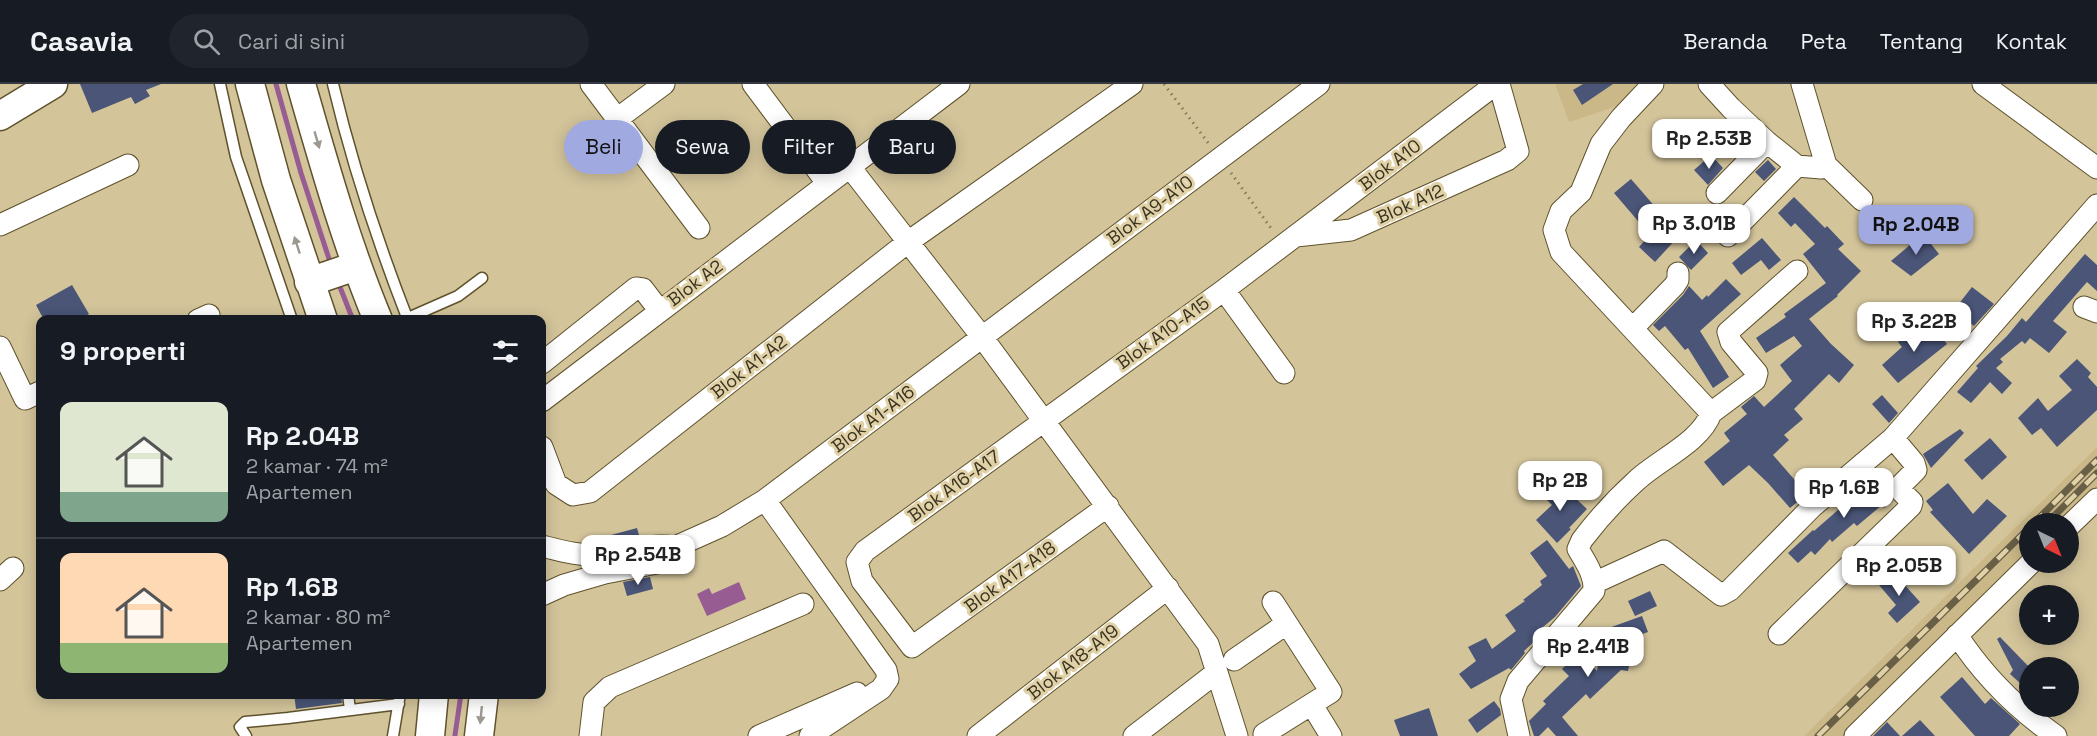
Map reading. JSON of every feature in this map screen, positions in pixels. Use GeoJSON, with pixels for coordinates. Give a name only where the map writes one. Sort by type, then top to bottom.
{"type":"FeatureCollection","features":[{"type":"Feature","properties":{"kind":"street"},"geometry":{"type":"LineString","coordinates":[[0,116],[53,84]]}},
{"type":"Feature","properties":{"kind":"street"},"geometry":{"type":"LineString","coordinates":[[250,84],[276,180],[321,315]]}},
{"type":"Feature","properties":{"kind":"street"},"geometry":{"type":"LineString","coordinates":[[301,84],[356,266],[376,315]]}},
{"type":"Feature","properties":{"kind":"street"},"geometry":{"type":"LineString","coordinates":[[591,84],[699,228]]}},
{"type":"Feature","properties":{"kind":"street"},"geometry":{"type":"LineString","coordinates":[[617,119],[664,84]]}},
{"type":"Feature","properties":{"kind":"street"},"geometry":{"type":"LineString","coordinates":[[753,84],[827,183]]}},
{"type":"Feature","properties":{"kind":"street","name":"Blok A2"},"geometry":{"type":"LineString","coordinates":[[856,161],[959,84]]}},
{"type":"Feature","properties":{"kind":"street","name":"Blok A1-A2"},"geometry":{"type":"LineString","coordinates":[[546,458],[556,484],[573,495],[590,492],[908,243],[1132,84]]}},
{"type":"Feature","properties":{"kind":"street","name":"Blok A9-A10"},"geometry":{"type":"LineString","coordinates":[[982,337],[1319,84]]}},
{"type":"Feature","properties":{"kind":"street","name":"Blok A12"},"geometry":{"type":"LineString","coordinates":[[1289,240],[1351,230],[1507,160],[1518,151],[1498,84]]}},
{"type":"Feature","properties":{"kind":"street","name":"Blok A10"},"geometry":{"type":"LineString","coordinates":[[1289,240],[1498,84]]}},
{"type":"Feature","properties":{"kind":"street"},"geometry":{"type":"LineString","coordinates":[[1653,84],[1621,118],[1601,144],[1581,192],[1562,211],[1554,230],[1561,252],[1711,413]]}},
{"type":"Feature","properties":{"kind":"street"},"geometry":{"type":"LineString","coordinates":[[1709,84],[1767,142],[1797,166],[1821,168],[1826,165]]}},
{"type":"Feature","properties":{"kind":"street"},"geometry":{"type":"LineString","coordinates":[[1802,84],[1826,165],[1862,200]]}},
{"type":"Feature","properties":{"kind":"street"},"geometry":{"type":"LineString","coordinates":[[1983,84],[2097,168]]}},
{"type":"Feature","properties":{"kind":"street"},"geometry":{"type":"LineString","coordinates":[[1717,193],[1767,142]]}},
{"type":"Feature","properties":{"kind":"street"},"geometry":{"type":"LineString","coordinates":[[0,225],[128,165]]}},
{"type":"Feature","properties":{"kind":"street"},"geometry":{"type":"LineString","coordinates":[[1728,236],[1797,166]]}},
{"type":"Feature","properties":{"kind":"street","name":"Blok A2"},"geometry":{"type":"LineString","coordinates":[[546,398],[839,174]]}},
{"type":"Feature","properties":{"kind":"street"},"geometry":{"type":"LineString","coordinates":[[855,174],[982,337],[1225,666],[1237,736]]}},
{"type":"Feature","properties":{"kind":"street"},"geometry":{"type":"LineString","coordinates":[[1594,583],[1664,551],[1721,595],[1730,590],[1812,507],[1893,438],[2097,205]]}},
{"type":"Feature","properties":{"kind":"street","name":"Blok A10-A15"},"geometry":{"type":"LineString","coordinates":[[1043,420],[1224,290],[1289,240]]}},
{"type":"Feature","properties":{"kind":"street"},"geometry":{"type":"LineString","coordinates":[[309,282],[356,266]]}},
{"type":"Feature","properties":{"kind":"street"},"geometry":{"type":"LineString","coordinates":[[1520,736],[1511,699],[1518,681],[1594,591],[1590,569],[1578,549],[1582,540],[1637,480],[1699,433],[1708,422],[1711,413],[1755,380],[1757,373],[1731,342],[1728,332],[1797,271]]}},
{"type":"Feature","properties":{"kind":"street"},"geometry":{"type":"LineString","coordinates":[[1633,328],[1674,285],[1678,280],[1678,273]]}},
{"type":"Feature","properties":{"kind":"street"},"geometry":{"type":"LineString","coordinates":[[546,360],[636,288],[643,289],[659,310]]}},
{"type":"Feature","properties":{"kind":"street"},"geometry":{"type":"LineString","coordinates":[[1224,290],[1284,373]]}},
{"type":"Feature","properties":{"kind":"street","name":"Blok A1-A16"},"geometry":{"type":"LineString","coordinates":[[604,564],[657,563],[675,547],[722,526],[765,500],[982,337]]}},
{"type":"Feature","properties":{"kind":"street"},"geometry":{"type":"LineString","coordinates":[[0,347],[25,399],[36,394]]}},
{"type":"Feature","properties":{"kind":"street","name":"Blok A16-A17"},"geometry":{"type":"LineString","coordinates":[[912,647],[862,581],[857,562],[865,551],[1043,420]]}},
{"type":"Feature","properties":{"kind":"street"},"geometry":{"type":"LineString","coordinates":[[1779,634],[1911,506],[1912,502],[1901,491],[1901,486],[1916,470],[1908,455],[1893,438]]}},
{"type":"Feature","properties":{"kind":"street"},"geometry":{"type":"LineString","coordinates":[[2079,516],[2097,499]]}},
{"type":"Feature","properties":{"kind":"street"},"geometry":{"type":"LineString","coordinates":[[765,500],[886,670],[885,684]]}},
{"type":"Feature","properties":{"kind":"street","name":"Blok A17-A18"},"geometry":{"type":"LineString","coordinates":[[912,647],[1108,506]]}},
{"type":"Feature","properties":{"kind":"street"},"geometry":{"type":"LineString","coordinates":[[546,547],[580,555],[604,564]]}},
{"type":"Feature","properties":{"kind":"street"},"geometry":{"type":"LineString","coordinates":[[546,593],[604,564]]}},
{"type":"Feature","properties":{"kind":"street"},"geometry":{"type":"LineString","coordinates":[[1856,736],[2021,573]]}},
{"type":"Feature","properties":{"kind":"street","name":"Blok A18-A19"},"geometry":{"type":"LineString","coordinates":[[977,736],[1168,588]]}},
{"type":"Feature","properties":{"kind":"street"},"geometry":{"type":"LineString","coordinates":[[1264,734],[1287,730],[1312,705],[1331,692],[1273,602]]}},
{"type":"Feature","properties":{"kind":"street"},"geometry":{"type":"LineString","coordinates":[[590,736],[594,702],[610,687],[803,604]]}},
{"type":"Feature","properties":{"kind":"street"},"geometry":{"type":"LineString","coordinates":[[1134,736],[1225,666],[1286,624]]}},
{"type":"Feature","properties":{"kind":"street"},"geometry":{"type":"LineString","coordinates":[[1957,635],[1973,661],[1990,681],[2056,736]]}},
{"type":"Feature","properties":{"kind":"street"},"geometry":{"type":"LineString","coordinates":[[759,736],[885,684]]}},
{"type":"Feature","properties":{"kind":"street"},"geometry":{"type":"LineString","coordinates":[[810,736],[885,684]]}},
{"type":"Feature","properties":{"kind":"street"},"geometry":{"type":"LineString","coordinates":[[430,736],[434,699]]}},
{"type":"Feature","properties":{"kind":"street"},"geometry":{"type":"LineString","coordinates":[[479,736],[483,699]]}},
{"type":"Feature","properties":{"kind":"street"},"geometry":{"type":"LineString","coordinates":[[1312,705],[1331,736]]}},
{"type":"Feature","properties":{"kind":"lane"},"geometry":{"type":"LineString","coordinates":[[220,84],[236,157],[290,315]]}},
{"type":"Feature","properties":{"kind":"lane"},"geometry":{"type":"LineString","coordinates":[[333,84],[344,130],[386,262],[406,315]]}},
{"type":"Feature","properties":{"kind":"lane"},"geometry":{"type":"LineString","coordinates":[[417,315],[458,296],[482,278]]}},
{"type":"Feature","properties":{"kind":"lane"},"geometry":{"type":"LineString","coordinates":[[349,699],[350,710]]}},
{"type":"Feature","properties":{"kind":"lane"},"geometry":{"type":"LineString","coordinates":[[246,736],[240,727],[245,722],[350,710],[399,699],[393,736]]}},
{"type":"Feature","properties":{"kind":"shaded area"},"geometry":{"type":"Polygon","coordinates":[[[1555,84],[1639,84],[1617,106],[1569,122],[1555,84]]]}},
{"type":"Feature","properties":{"kind":"shaded area"},"geometry":{"type":"Polygon","coordinates":[[[2097,447],[2097,494],[2077,513],[2030,513],[2097,447]]]}},
{"type":"Feature","properties":{"kind":"shaded area"},"geometry":{"type":"Polygon","coordinates":[[[2019,524],[2019,570],[1850,736],[1804,736],[2019,524]]]}},
{"type":"Feature","properties":{"kind":"shaded area"},"geometry":{"type":"Polygon","coordinates":[[[739,582],[746,599],[707,616],[697,594],[709,588],[712,594],[739,582]]]}},
{"type":"Feature","properties":{"kind":"building"},"geometry":{"type":"Polygon","coordinates":[[[80,84],[161,84],[146,90],[150,96],[135,104],[131,97],[92,113],[80,84]]]}},
{"type":"Feature","properties":{"kind":"building"},"geometry":{"type":"Polygon","coordinates":[[[1583,84],[1613,84],[1582,105],[1573,90],[1583,84]]]}},
{"type":"Feature","properties":{"kind":"building"},"geometry":{"type":"Polygon","coordinates":[[[1711,155],[1723,168],[1708,185],[1694,170],[1711,155]]]}},
{"type":"Feature","properties":{"kind":"building"},"geometry":{"type":"Polygon","coordinates":[[[1768,160],[1776,169],[1764,181],[1755,172],[1768,160]]]}},
{"type":"Feature","properties":{"kind":"building"},"geometry":{"type":"Polygon","coordinates":[[[1631,179],[1657,209],[1651,214],[1677,238],[1655,262],[1639,247],[1650,235],[1614,193],[1631,179]]]}},
{"type":"Feature","properties":{"kind":"building"},"geometry":{"type":"Polygon","coordinates":[[[1794,197],[1844,244],[1838,249],[1861,271],[1838,296],[1809,319],[1854,365],[1839,383],[1829,374],[1794,409],[1803,419],[1784,435],[1789,440],[1773,455],[1807,494],[1790,508],[1749,465],[1723,486],[1704,462],[1730,441],[1724,433],[1747,414],[1741,407],[1754,396],[1764,407],[1792,381],[1780,365],[1802,346],[1794,336],[1766,353],[1756,338],[1786,317],[1784,314],[1826,283],[1803,254],[1815,244],[1795,223],[1791,227],[1778,213],[1794,197]]]}},
{"type":"Feature","properties":{"kind":"building"},"geometry":{"type":"Polygon","coordinates":[[[1923,234],[1939,254],[1911,276],[1891,261],[1923,234]]]}},
{"type":"Feature","properties":{"kind":"building"},"geometry":{"type":"Polygon","coordinates":[[[1762,238],[1781,260],[1769,270],[1761,260],[1741,275],[1732,263],[1762,238]]]}},
{"type":"Feature","properties":{"kind":"building"},"geometry":{"type":"Polygon","coordinates":[[[1696,240],[1708,253],[1691,270],[1679,257],[1696,240]]]}},
{"type":"Feature","properties":{"kind":"building"},"geometry":{"type":"Polygon","coordinates":[[[2085,254],[2097,265],[2097,291],[2087,282],[2053,321],[2067,332],[2049,353],[2030,338],[2025,344],[2022,341],[2000,359],[2003,362],[1996,368],[2012,383],[2002,394],[1990,382],[1971,403],[1957,392],[1978,368],[1976,366],[2022,318],[2026,322],[2085,254]]]}},
{"type":"Feature","properties":{"kind":"building"},"geometry":{"type":"Polygon","coordinates":[[[1726,279],[1741,294],[1700,331],[1729,377],[1713,388],[1688,348],[1685,350],[1665,326],[1659,331],[1653,325],[1689,286],[1702,300],[1726,279]]]}},
{"type":"Feature","properties":{"kind":"building"},"geometry":{"type":"Polygon","coordinates":[[[72,285],[89,314],[41,315],[36,305],[72,285]]]}},
{"type":"Feature","properties":{"kind":"building"},"geometry":{"type":"Polygon","coordinates":[[[1972,287],[1994,304],[1974,326],[1954,310],[1972,287]]]}},
{"type":"Feature","properties":{"kind":"building"},"geometry":{"type":"Polygon","coordinates":[[[1874,312],[1883,324],[1866,336],[1857,325],[1874,312]]]}},
{"type":"Feature","properties":{"kind":"building"},"geometry":{"type":"Polygon","coordinates":[[[1917,326],[1926,334],[1933,327],[1947,344],[1898,383],[1882,365],[1902,347],[1898,342],[1917,326]]]}},
{"type":"Feature","properties":{"kind":"building"},"geometry":{"type":"Polygon","coordinates":[[[2077,359],[2091,373],[2088,377],[2097,387],[2097,410],[2057,447],[2041,428],[2032,435],[2018,418],[2038,398],[2048,411],[2072,390],[2059,376],[2077,359]]]}},
{"type":"Feature","properties":{"kind":"building"},"geometry":{"type":"Polygon","coordinates":[[[1882,395],[1898,413],[1889,423],[1872,404],[1882,395]]]}},
{"type":"Feature","properties":{"kind":"building"},"geometry":{"type":"Polygon","coordinates":[[[1960,429],[1964,433],[1931,468],[1923,454],[1960,429]]]}},
{"type":"Feature","properties":{"kind":"building"},"geometry":{"type":"Polygon","coordinates":[[[1990,438],[2007,457],[1982,480],[1964,460],[1990,438]]]}},
{"type":"Feature","properties":{"kind":"building"},"geometry":{"type":"Polygon","coordinates":[[[1882,478],[1888,486],[1889,495],[1893,501],[1884,508],[1882,505],[1857,526],[1854,523],[1832,542],[1830,539],[1815,555],[1811,551],[1798,563],[1788,553],[1862,489],[1864,492],[1882,478]]]}},
{"type":"Feature","properties":{"kind":"building"},"geometry":{"type":"Polygon","coordinates":[[[1556,480],[1587,509],[1557,543],[1536,520],[1552,505],[1542,495],[1556,480]]]}},
{"type":"Feature","properties":{"kind":"building"},"geometry":{"type":"Polygon","coordinates":[[[1948,483],[1973,514],[1987,499],[2007,516],[1969,554],[1930,512],[1933,510],[1926,501],[1948,483]]]}},
{"type":"Feature","properties":{"kind":"building"},"geometry":{"type":"Polygon","coordinates":[[[637,528],[639,535],[612,541],[611,535],[637,528]]]}},
{"type":"Feature","properties":{"kind":"building"},"geometry":{"type":"Polygon","coordinates":[[[1547,540],[1569,569],[1573,566],[1581,586],[1555,617],[1537,632],[1540,636],[1524,651],[1525,653],[1511,670],[1509,668],[1471,689],[1459,674],[1476,661],[1468,647],[1486,638],[1492,649],[1516,631],[1505,615],[1542,585],[1540,581],[1547,576],[1530,553],[1547,540]]]}},
{"type":"Feature","properties":{"kind":"building"},"geometry":{"type":"Polygon","coordinates":[[[1893,572],[1920,602],[1897,623],[1888,613],[1896,605],[1879,585],[1893,572]]]}},
{"type":"Feature","properties":{"kind":"building"},"geometry":{"type":"Polygon","coordinates":[[[650,577],[653,589],[627,596],[623,582],[650,577]]]}},
{"type":"Feature","properties":{"kind":"building"},"geometry":{"type":"Polygon","coordinates":[[[1650,591],[1657,606],[1635,616],[1628,601],[1650,591]]]}},
{"type":"Feature","properties":{"kind":"building"},"geometry":{"type":"Polygon","coordinates":[[[1642,616],[1648,632],[1634,637],[1628,671],[1621,670],[1590,699],[1586,694],[1562,717],[1578,736],[1556,736],[1548,727],[1539,736],[1534,736],[1529,721],[1546,704],[1543,701],[1569,676],[1562,669],[1580,653],[1597,671],[1601,645],[1612,646],[1606,629],[1642,616]]]}},
{"type":"Feature","properties":{"kind":"building"},"geometry":{"type":"Polygon","coordinates":[[[2000,637],[2019,657],[2019,682],[2010,674],[2013,670],[1997,639],[2000,637]]]}},
{"type":"Feature","properties":{"kind":"building"},"geometry":{"type":"Polygon","coordinates":[[[1962,677],[1985,704],[1991,698],[2020,724],[2009,736],[1975,736],[1940,697],[1962,677]]]}},
{"type":"Feature","properties":{"kind":"building"},"geometry":{"type":"Polygon","coordinates":[[[295,699],[342,699],[342,703],[296,709],[295,699]]]}},
{"type":"Feature","properties":{"kind":"building"},"geometry":{"type":"Polygon","coordinates":[[[1494,701],[1501,715],[1477,733],[1468,720],[1494,701]]]}},
{"type":"Feature","properties":{"kind":"building"},"geometry":{"type":"Polygon","coordinates":[[[1429,708],[1438,736],[1400,736],[1394,720],[1429,708]]]}},
{"type":"Feature","properties":{"kind":"building"},"geometry":{"type":"Polygon","coordinates":[[[1920,720],[1935,736],[1902,736],[1920,720]]]}},
{"type":"Feature","properties":{"kind":"building"},"geometry":{"type":"Polygon","coordinates":[[[1887,722],[1900,736],[1873,736],[1887,722]]]}},
{"type":"Feature","properties":{"kind":"waterway"},"geometry":{"type":"LineString","coordinates":[[276,84],[301,173],[331,265]]}},
{"type":"Feature","properties":{"kind":"waterway"},"geometry":{"type":"LineString","coordinates":[[338,282],[351,315]]}},
{"type":"Feature","properties":{"kind":"waterway"},"geometry":{"type":"LineString","coordinates":[[455,735],[460,699]]}},
{"type":"Feature","properties":{"kind":"railway"},"geometry":{"type":"LineString","coordinates":[[2044,513],[2097,460]]}},
{"type":"Feature","properties":{"kind":"railway"},"geometry":{"type":"LineString","coordinates":[[2057,513],[2097,473]]}},
{"type":"Feature","properties":{"kind":"railway"},"geometry":{"type":"LineString","coordinates":[[1818,736],[2019,538]]}}]}
